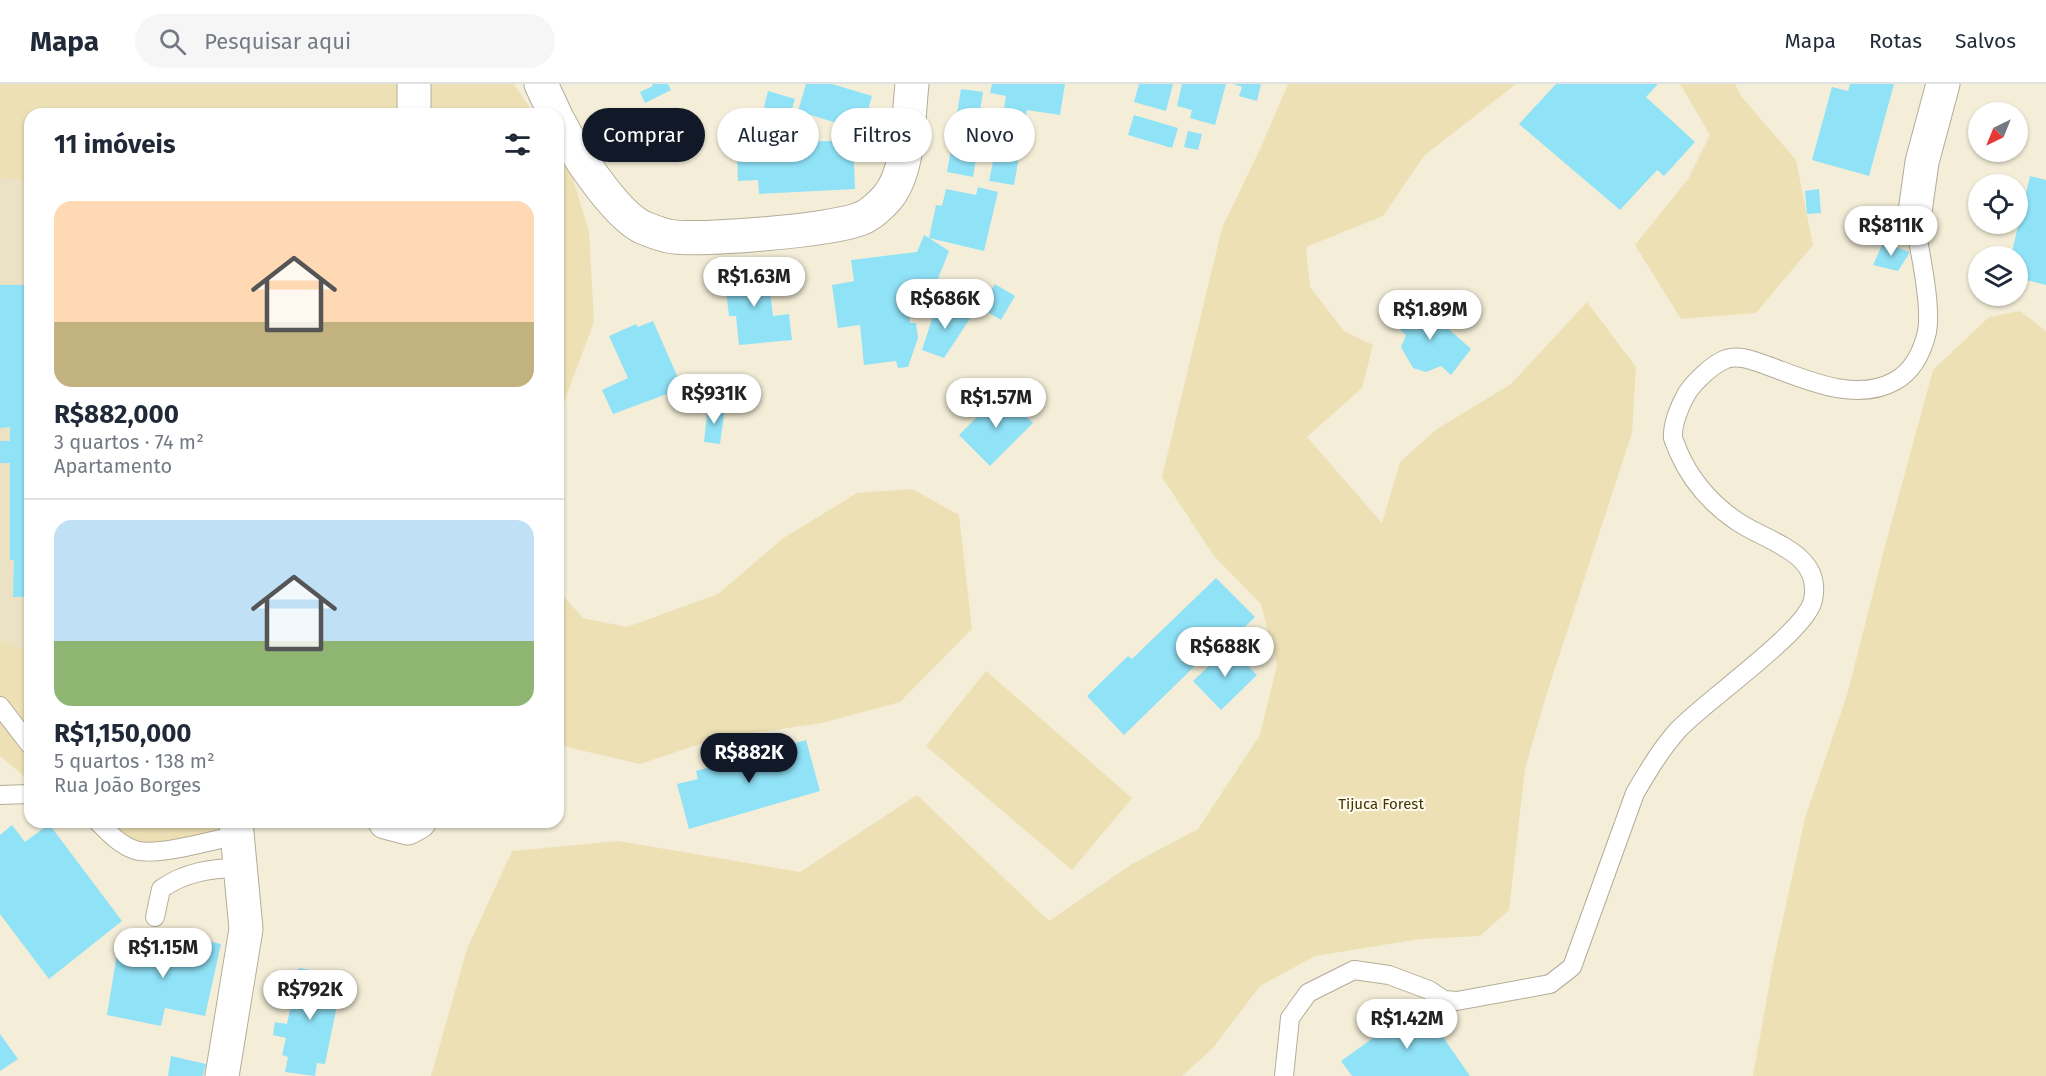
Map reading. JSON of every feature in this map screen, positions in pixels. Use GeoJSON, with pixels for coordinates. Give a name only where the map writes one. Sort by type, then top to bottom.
{"type":"FeatureCollection","features":[{"type":"Feature","properties":{"kind":"street"},"geometry":{"type":"LineString","coordinates":[[414,84],[414,108]]}},
{"type":"Feature","properties":{"kind":"street"},"geometry":{"type":"LineString","coordinates":[[541,84],[552,108]]}},
{"type":"Feature","properties":{"kind":"street"},"geometry":{"type":"LineString","coordinates":[[564,132],[617,207],[640,226],[668,236],[697,238],[830,227],[863,218],[887,198],[901,177],[912,84]]}},
{"type":"Feature","properties":{"kind":"street"},"geometry":{"type":"LineString","coordinates":[[1914,219],[1922,162],[1943,84]]}},
{"type":"Feature","properties":{"kind":"street"},"geometry":{"type":"LineString","coordinates":[[222,1076],[246,929],[237,828]]}},
{"type":"Feature","properties":{"kind":"lane"},"geometry":{"type":"LineString","coordinates":[[1284,1076],[1290,1018],[1308,993],[1354,970],[1389,975],[1429,990],[1444,1000],[1457,1000],[1551,984],[1572,967],[1635,793],[1649,769],[1678,730],[1798,626],[1813,602],[1815,579],[1801,559],[1782,544],[1739,522],[1698,488],[1673,439],[1677,415],[1688,392],[1706,373],[1726,359],[1744,358],[1837,389],[1863,391],[1885,387],[1906,375],[1918,358],[1927,330],[1925,288],[1914,219]]}},
{"type":"Feature","properties":{"kind":"lane"},"geometry":{"type":"LineString","coordinates":[[0,706],[24,737]]}},
{"type":"Feature","properties":{"kind":"lane"},"geometry":{"type":"LineString","coordinates":[[0,795],[24,794]]}},
{"type":"Feature","properties":{"kind":"lane"},"geometry":{"type":"LineString","coordinates":[[104,828],[115,840],[136,850],[153,852],[237,828]]}},
{"type":"Feature","properties":{"kind":"lane"},"geometry":{"type":"LineString","coordinates":[[155,918],[161,889],[171,882],[211,868],[240,868]]}},
{"type":"Feature","properties":{"kind":"shaded area"},"geometry":{"type":"Polygon","coordinates":[[[0,177],[24,181],[24,650],[0,639],[0,177]]]}},
{"type":"Feature","properties":{"kind":"green space"},"geometry":{"type":"Polygon","coordinates":[[[0,84],[514,84],[530,108],[24,108],[24,181],[0,177],[0,84]]]}},
{"type":"Feature","properties":{"kind":"green space","name":"Tijuca Forest"},"geometry":{"type":"Polygon","coordinates":[[[1288,84],[1516,84],[1424,156],[1383,216],[1306,247],[1310,287],[1344,331],[1373,345],[1362,388],[1307,437],[1382,523],[1400,462],[1437,429],[1511,384],[1587,302],[1636,367],[1632,433],[1546,696],[1525,769],[1509,910],[1480,936],[1420,939],[1315,956],[1260,986],[1213,1048],[1182,1076],[431,1076],[467,949],[512,851],[618,841],[800,872],[917,795],[1049,921],[1132,864],[1198,829],[1260,735],[1277,665],[1261,604],[1214,556],[1162,477],[1222,228],[1288,84]]]}},
{"type":"Feature","properties":{"kind":"green space"},"geometry":{"type":"Polygon","coordinates":[[[1680,84],[1735,84],[1741,96],[1796,160],[1813,245],[1756,313],[1681,319],[1635,245],[1688,179],[1710,135],[1680,84]]]}},
{"type":"Feature","properties":{"kind":"green space"},"geometry":{"type":"Polygon","coordinates":[[[564,160],[570,169],[589,232],[594,322],[564,402],[564,160]]]}},
{"type":"Feature","properties":{"kind":"green space"},"geometry":{"type":"Polygon","coordinates":[[[2020,311],[2046,331],[2046,1076],[1753,1076],[1773,964],[1805,818],[1847,695],[1933,370],[1989,317],[2020,311]]]}},
{"type":"Feature","properties":{"kind":"green space"},"geometry":{"type":"Polygon","coordinates":[[[912,489],[959,515],[972,629],[900,702],[822,723],[718,738],[640,764],[564,746],[564,597],[583,618],[627,627],[718,594],[782,539],[857,493],[912,489]]]}},
{"type":"Feature","properties":{"kind":"green space"},"geometry":{"type":"Polygon","coordinates":[[[0,639],[24,650],[24,776],[0,756],[0,639]]]}},
{"type":"Feature","properties":{"kind":"green space"},"geometry":{"type":"Polygon","coordinates":[[[986,671],[1132,798],[1072,870],[926,746],[986,671]]]}},
{"type":"Feature","properties":{"kind":"green space"},"geometry":{"type":"Polygon","coordinates":[[[90,828],[218,828],[217,834],[117,848],[90,828]]]}},
{"type":"Feature","properties":{"kind":"building"},"geometry":{"type":"Polygon","coordinates":[[[652,84],[668,84],[671,90],[645,103],[640,92],[653,86],[652,84]]]}},
{"type":"Feature","properties":{"kind":"building"},"geometry":{"type":"Polygon","coordinates":[[[806,84],[832,84],[872,96],[869,108],[831,108],[831,121],[819,118],[819,108],[799,108],[806,84]]]}},
{"type":"Feature","properties":{"kind":"building"},"geometry":{"type":"Polygon","coordinates":[[[992,84],[1065,84],[1060,115],[1035,111],[1035,108],[1004,108],[1006,96],[990,93],[992,84]]]}},
{"type":"Feature","properties":{"kind":"building"},"geometry":{"type":"Polygon","coordinates":[[[1139,84],[1173,84],[1166,111],[1134,102],[1139,84]]]}},
{"type":"Feature","properties":{"kind":"building"},"geometry":{"type":"Polygon","coordinates":[[[1182,84],[1226,84],[1215,125],[1190,118],[1192,110],[1177,106],[1182,84]]]}},
{"type":"Feature","properties":{"kind":"building"},"geometry":{"type":"Polygon","coordinates":[[[1234,84],[1261,84],[1257,101],[1239,96],[1242,87],[1234,84]]]}},
{"type":"Feature","properties":{"kind":"building"},"geometry":{"type":"Polygon","coordinates":[[[1556,84],[1658,84],[1646,97],[1695,142],[1664,176],[1657,170],[1620,210],[1519,124],[1556,84]]]}},
{"type":"Feature","properties":{"kind":"building"},"geometry":{"type":"Polygon","coordinates":[[[1850,84],[1894,84],[1869,176],[1812,160],[1832,87],[1848,91],[1850,84]]]}},
{"type":"Feature","properties":{"kind":"building"},"geometry":{"type":"Polygon","coordinates":[[[961,89],[983,92],[980,108],[958,108],[961,89]]]}},
{"type":"Feature","properties":{"kind":"building"},"geometry":{"type":"Polygon","coordinates":[[[768,91],[795,99],[792,108],[764,107],[768,91]]]}},
{"type":"Feature","properties":{"kind":"building"},"geometry":{"type":"Polygon","coordinates":[[[1134,115],[1178,128],[1172,148],[1128,135],[1134,115]]]}},
{"type":"Feature","properties":{"kind":"building"},"geometry":{"type":"Polygon","coordinates":[[[1188,131],[1202,134],[1198,150],[1184,147],[1188,131]]]}},
{"type":"Feature","properties":{"kind":"building"},"geometry":{"type":"Polygon","coordinates":[[[819,141],[831,141],[831,162],[854,162],[855,189],[759,194],[758,180],[738,181],[737,162],[819,162],[819,141]]]}},
{"type":"Feature","properties":{"kind":"building"},"geometry":{"type":"Polygon","coordinates":[[[949,162],[976,162],[973,177],[947,172],[949,162]]]}},
{"type":"Feature","properties":{"kind":"building"},"geometry":{"type":"Polygon","coordinates":[[[993,162],[1018,162],[1014,185],[989,181],[993,162]]]}},
{"type":"Feature","properties":{"kind":"building"},"geometry":{"type":"Polygon","coordinates":[[[2030,176],[2046,180],[2046,285],[2028,280],[2028,246],[2013,246],[2016,234],[2028,234],[2030,176]]]}},
{"type":"Feature","properties":{"kind":"building"},"geometry":{"type":"Polygon","coordinates":[[[978,187],[998,192],[984,251],[929,238],[936,205],[942,206],[946,189],[976,195],[978,187]]]}},
{"type":"Feature","properties":{"kind":"building"},"geometry":{"type":"Polygon","coordinates":[[[1819,189],[1821,213],[1807,214],[1805,191],[1819,189]]]}},
{"type":"Feature","properties":{"kind":"building"},"geometry":{"type":"Polygon","coordinates":[[[924,235],[949,251],[926,309],[909,311],[910,323],[916,323],[918,338],[908,367],[898,368],[896,361],[864,365],[860,325],[838,328],[832,285],[854,281],[851,260],[917,252],[924,235]]]}},
{"type":"Feature","properties":{"kind":"building"},"geometry":{"type":"Polygon","coordinates":[[[1883,243],[1910,252],[1898,271],[1873,265],[1883,243]]]}},
{"type":"Feature","properties":{"kind":"building"},"geometry":{"type":"Polygon","coordinates":[[[748,264],[749,276],[768,274],[773,316],[789,314],[792,340],[739,345],[736,316],[729,316],[723,267],[748,264]]]}},
{"type":"Feature","properties":{"kind":"building"},"geometry":{"type":"Polygon","coordinates":[[[995,284],[1015,296],[1001,320],[981,308],[995,284]]]}},
{"type":"Feature","properties":{"kind":"building"},"geometry":{"type":"Polygon","coordinates":[[[0,285],[24,285],[24,597],[13,597],[14,560],[10,560],[10,463],[0,463],[0,441],[10,441],[10,427],[0,428],[0,285]]]}},
{"type":"Feature","properties":{"kind":"building"},"geometry":{"type":"Polygon","coordinates":[[[1416,300],[1471,349],[1451,375],[1441,366],[1426,372],[1413,368],[1401,347],[1406,335],[1394,324],[1416,300]]]}},
{"type":"Feature","properties":{"kind":"building"},"geometry":{"type":"Polygon","coordinates":[[[937,304],[973,314],[944,358],[922,350],[937,304]]]}},
{"type":"Feature","properties":{"kind":"building"},"geometry":{"type":"Polygon","coordinates":[[[653,321],[682,387],[689,384],[691,387],[720,375],[728,394],[682,411],[673,408],[667,394],[613,414],[602,390],[628,378],[609,336],[636,324],[638,327],[653,321]]]}},
{"type":"Feature","properties":{"kind":"building"},"geometry":{"type":"Polygon","coordinates":[[[1002,392],[1033,423],[990,466],[959,435],[1002,392]]]}},
{"type":"Feature","properties":{"kind":"building"},"geometry":{"type":"Polygon","coordinates":[[[708,406],[725,408],[720,444],[704,442],[708,406]]]}},
{"type":"Feature","properties":{"kind":"building"},"geometry":{"type":"Polygon","coordinates":[[[1216,578],[1255,617],[1205,666],[1200,661],[1124,735],[1087,696],[1128,656],[1132,659],[1216,578]]]}},
{"type":"Feature","properties":{"kind":"building"},"geometry":{"type":"Polygon","coordinates":[[[1229,647],[1257,675],[1221,710],[1193,681],[1229,647]]]}},
{"type":"Feature","properties":{"kind":"building"},"geometry":{"type":"Polygon","coordinates":[[[806,740],[820,791],[689,829],[677,784],[698,779],[696,771],[806,740]]]}},
{"type":"Feature","properties":{"kind":"building"},"geometry":{"type":"Polygon","coordinates":[[[12,825],[25,842],[44,828],[52,828],[122,921],[49,979],[0,914],[0,835],[12,825]]]}},
{"type":"Feature","properties":{"kind":"building"},"geometry":{"type":"Polygon","coordinates":[[[171,932],[221,944],[205,1016],[165,1008],[161,1026],[107,1015],[119,941],[167,951],[171,932]]]}},
{"type":"Feature","properties":{"kind":"building"},"geometry":{"type":"Polygon","coordinates":[[[299,968],[343,976],[325,1064],[317,1063],[315,1076],[285,1072],[288,1057],[282,1055],[286,1038],[273,1035],[275,1022],[287,1024],[299,968]]]}},
{"type":"Feature","properties":{"kind":"building"},"geometry":{"type":"Polygon","coordinates":[[[1425,1001],[1440,1025],[1436,1027],[1470,1076],[1352,1076],[1341,1061],[1425,1001]]]}},
{"type":"Feature","properties":{"kind":"building"},"geometry":{"type":"Polygon","coordinates":[[[0,1034],[18,1059],[0,1071],[0,1034]]]}},
{"type":"Feature","properties":{"kind":"building"},"geometry":{"type":"Polygon","coordinates":[[[171,1056],[206,1064],[203,1076],[168,1076],[171,1056]]]}}]}
